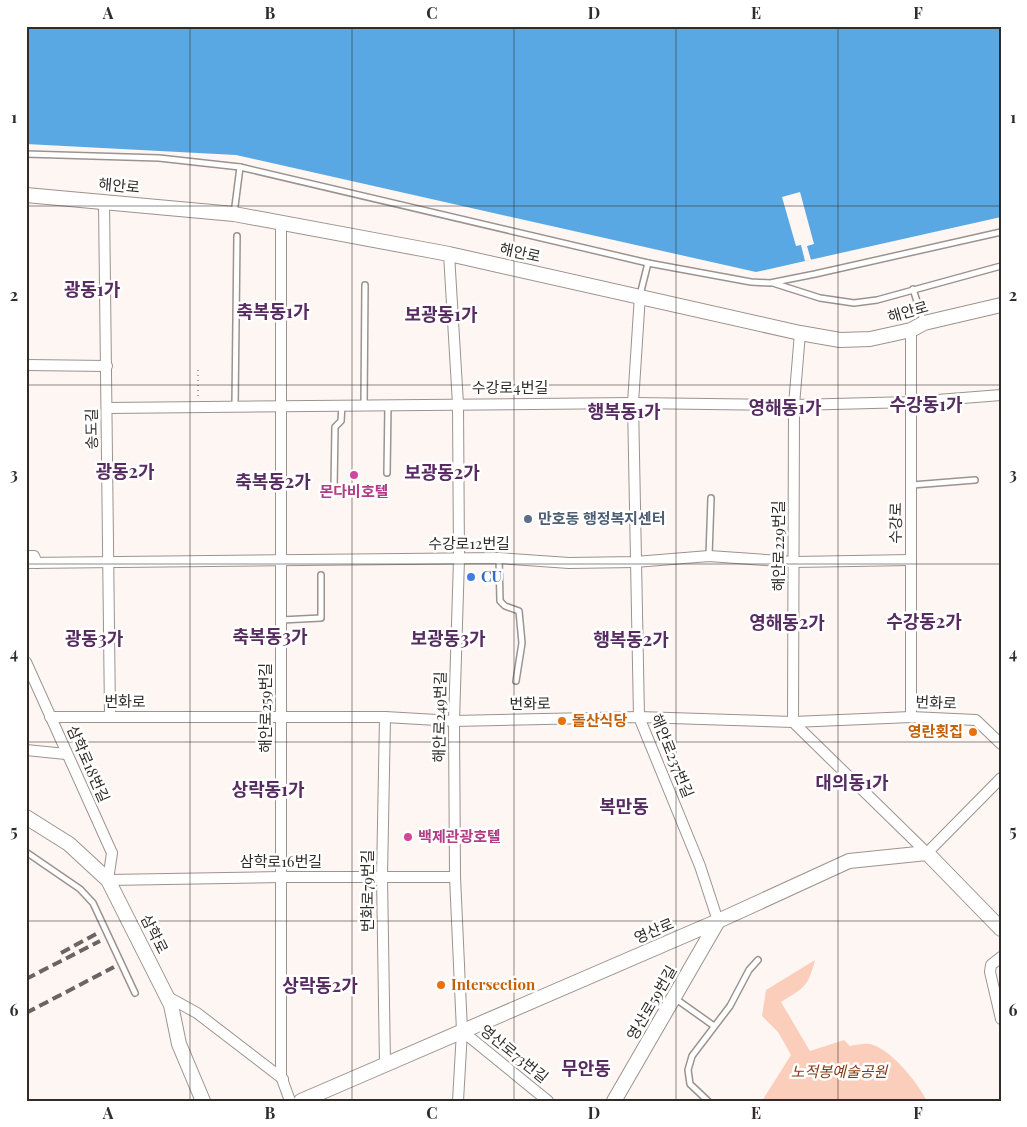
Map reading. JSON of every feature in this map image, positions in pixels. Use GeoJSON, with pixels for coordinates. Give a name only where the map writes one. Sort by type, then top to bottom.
{"type":"FeatureCollection","features":[{"type":"Feature","properties":{"kind":"street","name":"해안로"},"geometry":{"type":"LineString","coordinates":[[26,195],[234,214],[449,254],[640,295],[800,333],[840,340],[870,339],[911,330],[924,323],[1001,305]]}},
{"type":"Feature","properties":{"kind":"street","name":"송도길"},"geometry":{"type":"LineString","coordinates":[[104,201],[110,716]]}},
{"type":"Feature","properties":{"kind":"street","name":"해안로259번길"},"geometry":{"type":"LineString","coordinates":[[281,224],[281,1076],[290,1101]]}},
{"type":"Feature","properties":{"kind":"street","name":"해안로249번길"},"geometry":{"type":"LineString","coordinates":[[449,254],[458,404],[459,559],[454,721],[454,877],[462,1031],[458,1101]]}},
{"type":"Feature","properties":{"kind":"street","name":"해안로237번길"},"geometry":{"type":"LineString","coordinates":[[640,295],[633,402],[639,717],[700,866],[718,922]]}},
{"type":"Feature","properties":{"kind":"street","name":"수강로"},"geometry":{"type":"LineString","coordinates":[[911,330],[911,717]]}},
{"type":"Feature","properties":{"kind":"street","name":"해안로229번길"},"geometry":{"type":"LineString","coordinates":[[793,722],[794,404],[800,333]]}},
{"type":"Feature","properties":{"kind":"street"},"geometry":{"type":"LineString","coordinates":[[26,365],[107,366]]}},
{"type":"Feature","properties":{"kind":"street","name":"수강로4번길"},"geometry":{"type":"LineString","coordinates":[[107,408],[633,402],[794,404],[912,402],[1001,395]]}},
{"type":"Feature","properties":{"kind":"street"},"geometry":{"type":"LineString","coordinates":[[26,556],[34,556],[38,563]]}},
{"type":"Feature","properties":{"kind":"street","name":"수강로12번길"},"geometry":{"type":"LineString","coordinates":[[26,563],[499,558],[569,563],[635,562],[709,556],[794,562],[911,560]]}},
{"type":"Feature","properties":{"kind":"street","name":"삼학로18번길"},"geometry":{"type":"LineString","coordinates":[[26,662],[112,853],[108,880]]}},
{"type":"Feature","properties":{"kind":"street","name":"번화로"},"geometry":{"type":"LineString","coordinates":[[50,717],[385,717],[454,721],[639,717],[793,722],[911,717],[976,720],[1001,744]]}},
{"type":"Feature","properties":{"kind":"street","name":"번화로79번길"},"geometry":{"type":"LineString","coordinates":[[385,717],[382,876],[385,1064]]}},
{"type":"Feature","properties":{"kind":"street"},"geometry":{"type":"LineString","coordinates":[[793,722],[928,853],[1001,928]]}},
{"type":"Feature","properties":{"kind":"street"},"geometry":{"type":"LineString","coordinates":[[26,750],[66,754]]}},
{"type":"Feature","properties":{"kind":"street"},"geometry":{"type":"LineString","coordinates":[[928,853],[1001,778]]}},
{"type":"Feature","properties":{"kind":"street","name":"삼학로"},"geometry":{"type":"LineString","coordinates":[[26,817],[69,844],[108,880],[172,1004],[179,1044],[203,1101]]}},
{"type":"Feature","properties":{"kind":"street","name":"영산로"},"geometry":{"type":"LineString","coordinates":[[300,1101],[718,922],[849,861],[928,853]]}},
{"type":"Feature","properties":{"kind":"street","name":"삼학로16번길"},"geometry":{"type":"LineString","coordinates":[[108,880],[382,876],[454,877]]}},
{"type":"Feature","properties":{"kind":"street","name":"영산로59번길"},"geometry":{"type":"LineString","coordinates":[[614,1101],[718,922]]}},
{"type":"Feature","properties":{"kind":"street"},"geometry":{"type":"LineString","coordinates":[[1001,957],[991,964],[990,972],[1001,1019]]}},
{"type":"Feature","properties":{"kind":"street"},"geometry":{"type":"LineString","coordinates":[[168,997],[197,1013],[281,1076],[300,1101]]}},
{"type":"Feature","properties":{"kind":"street","name":"영산로73번길"},"geometry":{"type":"LineString","coordinates":[[462,1031],[548,1101]]}},
{"type":"Feature","properties":{"kind":"lane"},"geometry":{"type":"LineString","coordinates":[[26,154],[159,158],[240,167],[648,263],[751,282],[770,282],[1001,232]]}},
{"type":"Feature","properties":{"kind":"lane"},"geometry":{"type":"LineString","coordinates":[[234,214],[240,167]]}},
{"type":"Feature","properties":{"kind":"lane"},"geometry":{"type":"LineString","coordinates":[[235,406],[237,236]]}},
{"type":"Feature","properties":{"kind":"lane"},"geometry":{"type":"LineString","coordinates":[[640,295],[648,263]]}},
{"type":"Feature","properties":{"kind":"lane"},"geometry":{"type":"LineString","coordinates":[[770,282],[820,298],[854,303],[878,300],[1001,266]]}},
{"type":"Feature","properties":{"kind":"lane"},"geometry":{"type":"LineString","coordinates":[[364,405],[365,285]]}},
{"type":"Feature","properties":{"kind":"lane"},"geometry":{"type":"LineString","coordinates":[[913,290],[924,323]]}},
{"type":"Feature","properties":{"kind":"lane"},"geometry":{"type":"LineString","coordinates":[[334,489],[334,427],[341,421],[342,405]]}},
{"type":"Feature","properties":{"kind":"lane"},"geometry":{"type":"LineString","coordinates":[[387,473],[388,405]]}},
{"type":"Feature","properties":{"kind":"lane"},"geometry":{"type":"LineString","coordinates":[[912,485],[974,480]]}},
{"type":"Feature","properties":{"kind":"lane"},"geometry":{"type":"LineString","coordinates":[[709,556],[711,498]]}},
{"type":"Feature","properties":{"kind":"lane"},"geometry":{"type":"LineString","coordinates":[[499,558],[500,601],[505,606],[519,611],[522,643],[516,682]]}},
{"type":"Feature","properties":{"kind":"lane"},"geometry":{"type":"LineString","coordinates":[[281,620],[321,618],[321,575]]}},
{"type":"Feature","properties":{"kind":"lane"},"geometry":{"type":"LineString","coordinates":[[26,852],[80,889],[93,903],[136,993]]}},
{"type":"Feature","properties":{"kind":"lane"},"geometry":{"type":"LineString","coordinates":[[708,1101],[690,1084],[688,1070],[692,1056],[730,1006],[749,970],[758,960]]}},
{"type":"Feature","properties":{"kind":"lane"},"geometry":{"type":"LineString","coordinates":[[674,998],[714,1026]]}},
{"type":"Feature","properties":{"kind":"path"},"geometry":{"type":"LineString","coordinates":[[198,366],[198,407]]}},
{"type":"Feature","properties":{"kind":"green space","name":"노적봉예술공원"},"geometry":{"type":"Polygon","coordinates":[[[815,960],[810,976],[804,986],[781,1002],[810,1051],[844,1040],[850,1046],[870,1044],[878,1047],[903,1067],[927,1101],[762,1101],[791,1055],[778,1032],[762,1016],[766,990],[815,960]]]}},
{"type":"Feature","properties":{"kind":"water"},"geometry":{"type":"Polygon","coordinates":[[[26,26],[1001,26],[1001,217],[756,272],[236,155],[26,144],[26,26]]]}},
{"type":"Feature","properties":{"kind":"pier"},"geometry":{"type":"Polygon","coordinates":[[[800,192],[814,244],[807,246],[811,260],[805,261],[801,245],[796,246],[782,197],[800,192]]]}},
{"type":"Feature","properties":{"kind":"railway"},"geometry":{"type":"LineString","coordinates":[[61,953],[96,934]]}},
{"type":"Feature","properties":{"kind":"railway"},"geometry":{"type":"LineString","coordinates":[[26,979],[100,941]]}},
{"type":"Feature","properties":{"kind":"railway"},"geometry":{"type":"LineString","coordinates":[[26,1013],[114,967]]}},
{"type":"Feature","properties":{"kind":"place","name":"몬다비호텔"},"geometry":{"type":"Point","coordinates":[354,475]}},
{"type":"Feature","properties":{"kind":"place","name":"만호동 행정복지센터"},"geometry":{"type":"Point","coordinates":[528,519]}},
{"type":"Feature","properties":{"kind":"place","name":"CU"},"geometry":{"type":"Point","coordinates":[471,577]}},
{"type":"Feature","properties":{"kind":"place","name":"돌산식당"},"geometry":{"type":"Point","coordinates":[562,721]}},
{"type":"Feature","properties":{"kind":"place","name":"영란횟집"},"geometry":{"type":"Point","coordinates":[973,732]}},
{"type":"Feature","properties":{"kind":"place","name":"백제관광호텔"},"geometry":{"type":"Point","coordinates":[408,837]}},
{"type":"Feature","properties":{"kind":"place","name":"Intersection"},"geometry":{"type":"Point","coordinates":[441,985]}},
{"type":"Feature","properties":{"kind":"district","name":"광동1가"},"geometry":{"type":"Point","coordinates":[92,290]}},
{"type":"Feature","properties":{"kind":"district","name":"축복동1가"},"geometry":{"type":"Point","coordinates":[273,312]}},
{"type":"Feature","properties":{"kind":"district","name":"보광동1가"},"geometry":{"type":"Point","coordinates":[441,315]}},
{"type":"Feature","properties":{"kind":"district","name":"수강동1가"},"geometry":{"type":"Point","coordinates":[926,405]}},
{"type":"Feature","properties":{"kind":"district","name":"영해동1가"},"geometry":{"type":"Point","coordinates":[785,408]}},
{"type":"Feature","properties":{"kind":"district","name":"행복동1가"},"geometry":{"type":"Point","coordinates":[624,412]}},
{"type":"Feature","properties":{"kind":"district","name":"광동2가"},"geometry":{"type":"Point","coordinates":[125,472]}},
{"type":"Feature","properties":{"kind":"district","name":"보광동2가"},"geometry":{"type":"Point","coordinates":[442,473]}},
{"type":"Feature","properties":{"kind":"district","name":"축복동2가"},"geometry":{"type":"Point","coordinates":[273,482]}},
{"type":"Feature","properties":{"kind":"district","name":"수강동2가"},"geometry":{"type":"Point","coordinates":[924,622]}},
{"type":"Feature","properties":{"kind":"district","name":"영해동2가"},"geometry":{"type":"Point","coordinates":[787,623]}},
{"type":"Feature","properties":{"kind":"district","name":"축복동3가"},"geometry":{"type":"Point","coordinates":[270,637]}},
{"type":"Feature","properties":{"kind":"district","name":"광동3가"},"geometry":{"type":"Point","coordinates":[94,639]}},
{"type":"Feature","properties":{"kind":"district","name":"보광동3가"},"geometry":{"type":"Point","coordinates":[448,639]}},
{"type":"Feature","properties":{"kind":"district","name":"행복동2가"},"geometry":{"type":"Point","coordinates":[631,640]}},
{"type":"Feature","properties":{"kind":"district","name":"대의동1가"},"geometry":{"type":"Point","coordinates":[852,783]}},
{"type":"Feature","properties":{"kind":"district","name":"상락동1가"},"geometry":{"type":"Point","coordinates":[268,790]}},
{"type":"Feature","properties":{"kind":"district","name":"복만동"},"geometry":{"type":"Point","coordinates":[624,807]}},
{"type":"Feature","properties":{"kind":"district","name":"상락동2가"},"geometry":{"type":"Point","coordinates":[320,986]}},
{"type":"Feature","properties":{"kind":"district","name":"무안동"},"geometry":{"type":"Point","coordinates":[586,1069]}}]}
